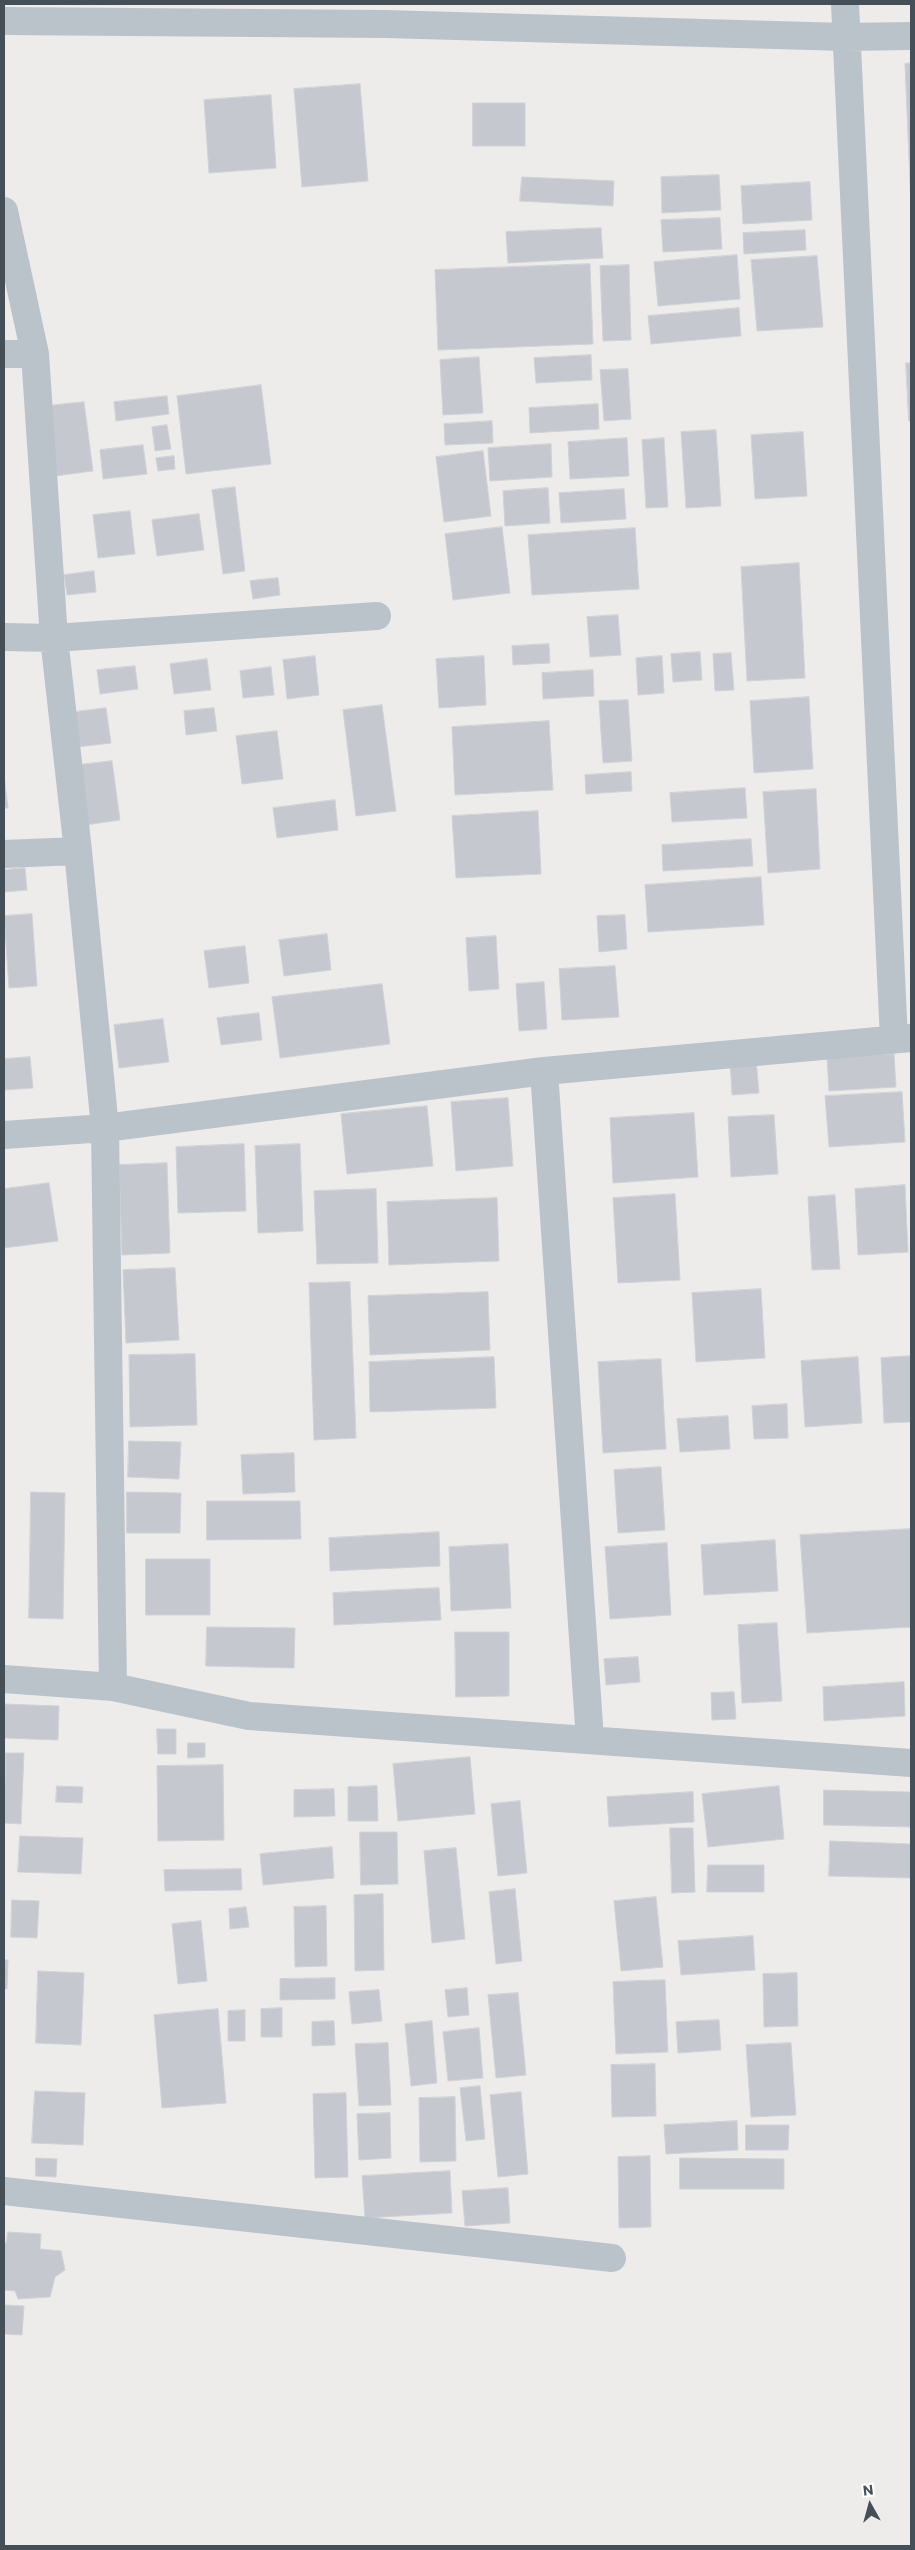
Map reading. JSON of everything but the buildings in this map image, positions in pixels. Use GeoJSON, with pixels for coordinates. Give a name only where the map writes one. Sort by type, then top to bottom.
{"type":"FeatureCollection","features":[{"type":"Feature","properties":{"kind":"street"},"geometry":{"type":"LineString","coordinates":[[4,1135],[105,1128],[544,1071],[903,1039],[845,4]]}},
{"type":"Feature","properties":{"kind":"street"},"geometry":{"type":"LineString","coordinates":[[4,20],[385,14],[846,37],[911,36]]}},
{"type":"Feature","properties":{"kind":"street"},"geometry":{"type":"LineString","coordinates":[[4,211],[35,354],[54,638],[78,851],[105,1128],[113,1688]]}},
{"type":"Feature","properties":{"kind":"street"},"geometry":{"type":"LineString","coordinates":[[4,354],[35,354]]}},
{"type":"Feature","properties":{"kind":"street"},"geometry":{"type":"LineString","coordinates":[[4,637],[54,638],[377,616]]}},
{"type":"Feature","properties":{"kind":"street"},"geometry":{"type":"LineString","coordinates":[[4,854],[78,851]]}},
{"type":"Feature","properties":{"kind":"street"},"geometry":{"type":"LineString","coordinates":[[544,1071],[590,1740]]}},
{"type":"Feature","properties":{"kind":"street"},"geometry":{"type":"LineString","coordinates":[[4,1679],[113,1688],[249,1716],[911,1763]]}},
{"type":"Feature","properties":{"kind":"street"},"geometry":{"type":"LineString","coordinates":[[4,2192],[612,2258]]}}]}
